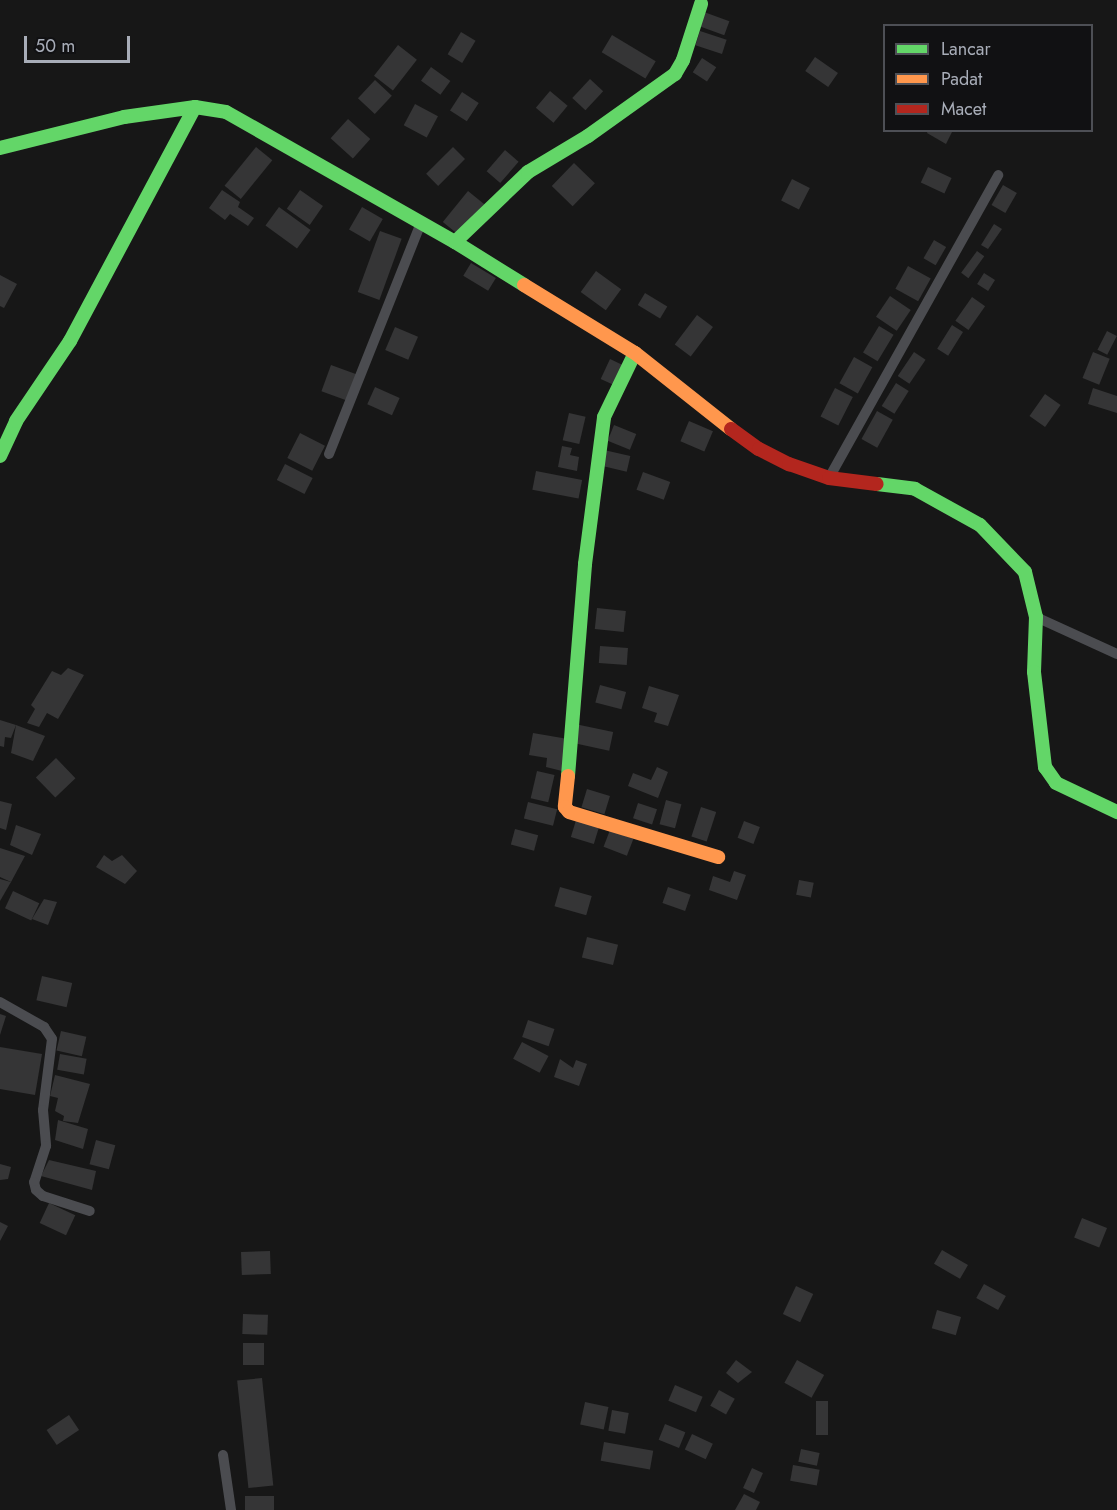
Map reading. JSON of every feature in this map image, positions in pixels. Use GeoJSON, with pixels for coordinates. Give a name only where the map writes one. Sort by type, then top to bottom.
{"type":"FeatureCollection","features":[{"type":"Feature","properties":{"kind":"street"},"geometry":{"type":"LineString","coordinates":[[455,242],[528,172],[588,136],[675,74],[683,60],[701,4]]}},
{"type":"Feature","properties":{"kind":"street"},"geometry":{"type":"LineString","coordinates":[[0,148],[124,117],[195,107],[226,112],[420,225],[455,242],[635,353],[685,394],[759,449],[789,464],[830,478],[915,489],[980,525],[1024,572],[1036,617],[1034,672],[1045,767],[1056,783],[1117,812]]}},
{"type":"Feature","properties":{"kind":"street"},"geometry":{"type":"LineString","coordinates":[[0,456],[16,421],[70,342],[195,107]]}},
{"type":"Feature","properties":{"kind":"street"},"geometry":{"type":"LineString","coordinates":[[830,478],[998,175]]}},
{"type":"Feature","properties":{"kind":"street"},"geometry":{"type":"LineString","coordinates":[[329,454],[420,225]]}},
{"type":"Feature","properties":{"kind":"street"},"geometry":{"type":"LineString","coordinates":[[635,353],[608,404],[604,417],[585,564],[565,807],[570,812],[718,857]]}},
{"type":"Feature","properties":{"kind":"street"},"geometry":{"type":"LineString","coordinates":[[1036,617],[1117,654]]}},
{"type":"Feature","properties":{"kind":"street"},"geometry":{"type":"LineString","coordinates":[[0,1002],[44,1027],[52,1040],[43,1110],[46,1146],[34,1182],[36,1190],[43,1196],[90,1211]]}},
{"type":"Feature","properties":{"kind":"street"},"geometry":{"type":"LineString","coordinates":[[223,1455],[231,1510]]}},
{"type":"Feature","properties":{"kind":"building"},"geometry":{"type":"Polygon","coordinates":[[[704,12],[729,21],[724,35],[699,26],[704,12]]]}},
{"type":"Feature","properties":{"kind":"building"},"geometry":{"type":"Polygon","coordinates":[[[700,31],[727,40],[722,54],[695,45],[700,31]]]}},
{"type":"Feature","properties":{"kind":"building"},"geometry":{"type":"Polygon","coordinates":[[[461,32],[476,41],[462,63],[448,54],[461,32]]]}},
{"type":"Feature","properties":{"kind":"building"},"geometry":{"type":"Polygon","coordinates":[[[612,35],[656,61],[645,78],[602,52],[612,35]]]}},
{"type":"Feature","properties":{"kind":"building"},"geometry":{"type":"Polygon","coordinates":[[[398,45],[417,60],[393,91],[374,76],[398,45]]]}},
{"type":"Feature","properties":{"kind":"building"},"geometry":{"type":"Polygon","coordinates":[[[815,57],[838,73],[828,87],[805,71],[815,57]]]}},
{"type":"Feature","properties":{"kind":"building"},"geometry":{"type":"Polygon","coordinates":[[[702,58],[716,67],[707,82],[693,72],[702,58]]]}},
{"type":"Feature","properties":{"kind":"building"},"geometry":{"type":"Polygon","coordinates":[[[431,67],[450,81],[440,95],[421,81],[431,67]]]}},
{"type":"Feature","properties":{"kind":"building"},"geometry":{"type":"Polygon","coordinates":[[[590,79],[603,91],[585,110],[572,98],[590,79]]]}},
{"type":"Feature","properties":{"kind":"building"},"geometry":{"type":"Polygon","coordinates":[[[375,80],[392,96],[375,114],[358,98],[375,80]]]}},
{"type":"Feature","properties":{"kind":"building"},"geometry":{"type":"Polygon","coordinates":[[[550,91],[568,106],[553,123],[536,108],[550,91]]]}},
{"type":"Feature","properties":{"kind":"building"},"geometry":{"type":"Polygon","coordinates":[[[462,92],[479,103],[467,121],[450,110],[462,92]]]}},
{"type":"Feature","properties":{"kind":"building"},"geometry":{"type":"Polygon","coordinates":[[[415,104],[438,116],[427,137],[404,125],[415,104]]]}},
{"type":"Feature","properties":{"kind":"building"},"geometry":{"type":"Polygon","coordinates":[[[348,119],[370,139],[353,158],[331,138],[348,119]]]}},
{"type":"Feature","properties":{"kind":"building"},"geometry":{"type":"Polygon","coordinates":[[[927,132],[952,132],[946,144],[927,132]]]}},
{"type":"Feature","properties":{"kind":"building"},"geometry":{"type":"Polygon","coordinates":[[[256,147],[272,160],[241,199],[225,186],[256,147]]]}},
{"type":"Feature","properties":{"kind":"building"},"geometry":{"type":"Polygon","coordinates":[[[453,147],[465,159],[438,186],[426,174],[453,147]]]}},
{"type":"Feature","properties":{"kind":"building"},"geometry":{"type":"Polygon","coordinates":[[[505,150],[519,162],[500,183],[487,171],[505,150]]]}},
{"type":"Feature","properties":{"kind":"building"},"geometry":{"type":"Polygon","coordinates":[[[574,163],[595,183],[573,206],[552,186],[574,163]]]}},
{"type":"Feature","properties":{"kind":"building"},"geometry":{"type":"Polygon","coordinates":[[[928,167],[952,178],[944,193],[921,182],[928,167]]]}},
{"type":"Feature","properties":{"kind":"building"},"geometry":{"type":"Polygon","coordinates":[[[792,179],[810,188],[799,209],[781,200],[792,179]]]}},
{"type":"Feature","properties":{"kind":"building"},"geometry":{"type":"Polygon","coordinates":[[[1003,185],[1017,193],[1005,213],[992,205],[1003,185]]]}},
{"type":"Feature","properties":{"kind":"building"},"geometry":{"type":"Polygon","coordinates":[[[222,190],[240,202],[238,207],[254,218],[248,226],[230,214],[225,220],[209,208],[222,190]]]}},
{"type":"Feature","properties":{"kind":"building"},"geometry":{"type":"Polygon","coordinates":[[[300,190],[323,206],[310,225],[287,209],[300,190]]]}},
{"type":"Feature","properties":{"kind":"building"},"geometry":{"type":"Polygon","coordinates":[[[468,191],[484,204],[459,235],[443,222],[468,191]]]}},
{"type":"Feature","properties":{"kind":"building"},"geometry":{"type":"Polygon","coordinates":[[[279,207],[311,230],[297,249],[265,226],[279,207]]]}},
{"type":"Feature","properties":{"kind":"building"},"geometry":{"type":"Polygon","coordinates":[[[362,207],[383,219],[370,242],[349,230],[362,207]]]}},
{"type":"Feature","properties":{"kind":"building"},"geometry":{"type":"Polygon","coordinates":[[[994,224],[1002,229],[988,249],[981,245],[994,224]]]}},
{"type":"Feature","properties":{"kind":"building"},"geometry":{"type":"Polygon","coordinates":[[[380,231],[402,239],[379,300],[358,292],[380,231]]]}},
{"type":"Feature","properties":{"kind":"building"},"geometry":{"type":"Polygon","coordinates":[[[934,240],[946,247],[936,265],[924,258],[934,240]]]}},
{"type":"Feature","properties":{"kind":"building"},"geometry":{"type":"Polygon","coordinates":[[[977,251],[984,256],[968,278],[961,273],[977,251]]]}},
{"type":"Feature","properties":{"kind":"building"},"geometry":{"type":"Polygon","coordinates":[[[471,263],[496,278],[488,291],[463,276],[471,263]]]}},
{"type":"Feature","properties":{"kind":"building"},"geometry":{"type":"Polygon","coordinates":[[[908,266],[931,279],[918,301],[895,289],[908,266]]]}},
{"type":"Feature","properties":{"kind":"building"},"geometry":{"type":"Polygon","coordinates":[[[596,271],[621,289],[606,310],[581,292],[596,271]]]}},
{"type":"Feature","properties":{"kind":"building"},"geometry":{"type":"Polygon","coordinates":[[[984,273],[995,280],[988,291],[977,284],[984,273]]]}},
{"type":"Feature","properties":{"kind":"building"},"geometry":{"type":"Polygon","coordinates":[[[0,275],[17,284],[4,308],[0,306],[0,275]]]}},
{"type":"Feature","properties":{"kind":"building"},"geometry":{"type":"Polygon","coordinates":[[[645,293],[667,306],[660,318],[638,305],[645,293]]]}},
{"type":"Feature","properties":{"kind":"building"},"geometry":{"type":"Polygon","coordinates":[[[890,296],[911,310],[897,331],[876,317],[890,296]]]}},
{"type":"Feature","properties":{"kind":"building"},"geometry":{"type":"Polygon","coordinates":[[[972,297],[985,306],[968,330],[955,321],[972,297]]]}},
{"type":"Feature","properties":{"kind":"building"},"geometry":{"type":"Polygon","coordinates":[[[697,315],[713,327],[691,357],[675,345],[697,315]]]}},
{"type":"Feature","properties":{"kind":"building"},"geometry":{"type":"Polygon","coordinates":[[[952,325],[963,332],[948,356],[937,349],[952,325]]]}},
{"type":"Feature","properties":{"kind":"building"},"geometry":{"type":"Polygon","coordinates":[[[879,326],[894,335],[878,361],[863,353],[879,326]]]}},
{"type":"Feature","properties":{"kind":"building"},"geometry":{"type":"Polygon","coordinates":[[[395,327],[418,337],[408,360],[385,350],[395,327]]]}},
{"type":"Feature","properties":{"kind":"building"},"geometry":{"type":"Polygon","coordinates":[[[1107,331],[1117,336],[1107,355],[1097,350],[1107,331]]]}},
{"type":"Feature","properties":{"kind":"building"},"geometry":{"type":"Polygon","coordinates":[[[914,352],[926,360],[909,384],[898,376],[914,352]]]}},
{"type":"Feature","properties":{"kind":"building"},"geometry":{"type":"Polygon","coordinates":[[[1093,352],[1110,359],[1099,385],[1083,378],[1093,352]]]}},
{"type":"Feature","properties":{"kind":"building"},"geometry":{"type":"Polygon","coordinates":[[[854,357],[872,367],[858,393],[839,383],[854,357]]]}},
{"type":"Feature","properties":{"kind":"building"},"geometry":{"type":"Polygon","coordinates":[[[610,359],[623,365],[613,385],[601,379],[610,359]]]}},
{"type":"Feature","properties":{"kind":"building"},"geometry":{"type":"Polygon","coordinates":[[[331,365],[356,374],[347,401],[321,391],[331,365]]]}},
{"type":"Feature","properties":{"kind":"building"},"geometry":{"type":"Polygon","coordinates":[[[896,383],[909,391],[894,414],[882,406],[896,383]]]}},
{"type":"Feature","properties":{"kind":"building"},"geometry":{"type":"Polygon","coordinates":[[[375,387],[400,398],[392,415],[367,404],[375,387]]]}},
{"type":"Feature","properties":{"kind":"building"},"geometry":{"type":"Polygon","coordinates":[[[835,388],[853,397],[838,426],[820,417],[835,388]]]}},
{"type":"Feature","properties":{"kind":"building"},"geometry":{"type":"Polygon","coordinates":[[[1093,388],[1117,396],[1117,413],[1088,404],[1093,388]]]}},
{"type":"Feature","properties":{"kind":"building"},"geometry":{"type":"Polygon","coordinates":[[[1045,394],[1061,405],[1045,427],[1030,416],[1045,394]]]}},
{"type":"Feature","properties":{"kind":"building"},"geometry":{"type":"Polygon","coordinates":[[[877,411],[893,420],[877,448],[861,439],[877,411]]]}},
{"type":"Feature","properties":{"kind":"building"},"geometry":{"type":"Polygon","coordinates":[[[569,413],[586,417],[579,444],[563,440],[569,413]]]}},
{"type":"Feature","properties":{"kind":"building"},"geometry":{"type":"Polygon","coordinates":[[[689,421],[713,431],[704,451],[680,441],[689,421]]]}},
{"type":"Feature","properties":{"kind":"building"},"geometry":{"type":"Polygon","coordinates":[[[614,425],[636,434],[630,450],[608,441],[614,425]]]}},
{"type":"Feature","properties":{"kind":"building"},"geometry":{"type":"Polygon","coordinates":[[[300,433],[325,446],[312,471],[287,458],[300,433]]]}},
{"type":"Feature","properties":{"kind":"building"},"geometry":{"type":"Polygon","coordinates":[[[562,446],[572,448],[570,455],[579,457],[577,471],[558,467],[562,446]]]}},
{"type":"Feature","properties":{"kind":"building"},"geometry":{"type":"Polygon","coordinates":[[[604,450],[630,456],[627,472],[600,466],[604,450]]]}},
{"type":"Feature","properties":{"kind":"building"},"geometry":{"type":"Polygon","coordinates":[[[285,464],[313,478],[304,494],[277,480],[285,464]]]}},
{"type":"Feature","properties":{"kind":"building"},"geometry":{"type":"Polygon","coordinates":[[[536,471],[582,480],[579,499],[532,490],[536,471]]]}},
{"type":"Feature","properties":{"kind":"building"},"geometry":{"type":"Polygon","coordinates":[[[643,472],[670,482],[664,500],[637,490],[643,472]]]}},
{"type":"Feature","properties":{"kind":"building"},"geometry":{"type":"Polygon","coordinates":[[[597,608],[626,611],[624,632],[595,629],[597,608]]]}},
{"type":"Feature","properties":{"kind":"building"},"geometry":{"type":"Polygon","coordinates":[[[600,646],[628,648],[627,665],[599,663],[600,646]]]}},
{"type":"Feature","properties":{"kind":"building"},"geometry":{"type":"Polygon","coordinates":[[[68,668],[84,675],[58,719],[47,713],[39,727],[27,723],[35,709],[31,705],[52,671],[61,675],[68,668]]]}},
{"type":"Feature","properties":{"kind":"building"},"geometry":{"type":"Polygon","coordinates":[[[600,685],[626,692],[621,709],[595,702],[600,685]]]}},
{"type":"Feature","properties":{"kind":"building"},"geometry":{"type":"Polygon","coordinates":[[[649,686],[679,695],[668,726],[654,722],[657,713],[642,708],[649,686]]]}},
{"type":"Feature","properties":{"kind":"building"},"geometry":{"type":"Polygon","coordinates":[[[0,720],[16,725],[11,738],[5,737],[4,747],[0,746],[0,720]]]}},
{"type":"Feature","properties":{"kind":"building"},"geometry":{"type":"Polygon","coordinates":[[[575,724],[613,732],[609,751],[571,743],[575,724]]]}},
{"type":"Feature","properties":{"kind":"building"},"geometry":{"type":"Polygon","coordinates":[[[16,725],[45,736],[33,761],[11,753],[16,725]]]}},
{"type":"Feature","properties":{"kind":"building"},"geometry":{"type":"Polygon","coordinates":[[[533,733],[568,739],[562,771],[546,767],[547,758],[529,755],[533,733]]]}},
{"type":"Feature","properties":{"kind":"building"},"geometry":{"type":"Polygon","coordinates":[[[56,758],[75,778],[55,798],[36,777],[56,758]]]}},
{"type":"Feature","properties":{"kind":"building"},"geometry":{"type":"Polygon","coordinates":[[[657,767],[668,772],[658,798],[628,786],[633,773],[651,780],[657,767]]]}},
{"type":"Feature","properties":{"kind":"building"},"geometry":{"type":"Polygon","coordinates":[[[537,771],[555,775],[548,802],[531,798],[537,771]]]}},
{"type":"Feature","properties":{"kind":"building"},"geometry":{"type":"Polygon","coordinates":[[[587,789],[610,796],[604,814],[581,807],[587,789]]]}},
{"type":"Feature","properties":{"kind":"building"},"geometry":{"type":"Polygon","coordinates":[[[666,800],[681,804],[675,828],[660,824],[666,800]]]}},
{"type":"Feature","properties":{"kind":"building"},"geometry":{"type":"Polygon","coordinates":[[[0,801],[12,804],[6,830],[0,828],[0,801]]]}},
{"type":"Feature","properties":{"kind":"building"},"geometry":{"type":"Polygon","coordinates":[[[528,802],[557,809],[553,826],[524,818],[528,802]]]}},
{"type":"Feature","properties":{"kind":"building"},"geometry":{"type":"Polygon","coordinates":[[[638,803],[657,809],[652,824],[633,818],[638,803]]]}},
{"type":"Feature","properties":{"kind":"building"},"geometry":{"type":"Polygon","coordinates":[[[701,807],[716,812],[707,841],[691,836],[701,807]]]}},
{"type":"Feature","properties":{"kind":"building"},"geometry":{"type":"Polygon","coordinates":[[[577,817],[600,824],[594,844],[571,837],[577,817]]]}},
{"type":"Feature","properties":{"kind":"building"},"geometry":{"type":"Polygon","coordinates":[[[744,821],[760,827],[753,844],[738,838],[744,821]]]}},
{"type":"Feature","properties":{"kind":"building"},"geometry":{"type":"Polygon","coordinates":[[[16,825],[41,834],[32,855],[10,845],[16,825]]]}},
{"type":"Feature","properties":{"kind":"building"},"geometry":{"type":"Polygon","coordinates":[[[515,829],[538,835],[534,851],[511,844],[515,829]]]}},
{"type":"Feature","properties":{"kind":"building"},"geometry":{"type":"Polygon","coordinates":[[[610,830],[633,839],[627,856],[604,847],[610,830]]]}},
{"type":"Feature","properties":{"kind":"building"},"geometry":{"type":"Polygon","coordinates":[[[0,848],[25,856],[11,882],[0,877],[0,848]]]}},
{"type":"Feature","properties":{"kind":"building"},"geometry":{"type":"Polygon","coordinates":[[[104,855],[112,861],[122,855],[137,871],[125,884],[96,867],[104,855]]]}},
{"type":"Feature","properties":{"kind":"building"},"geometry":{"type":"Polygon","coordinates":[[[734,871],[746,875],[737,900],[709,890],[713,876],[730,882],[734,871]]]}},
{"type":"Feature","properties":{"kind":"building"},"geometry":{"type":"Polygon","coordinates":[[[0,879],[11,882],[0,901],[0,879]]]}},
{"type":"Feature","properties":{"kind":"building"},"geometry":{"type":"Polygon","coordinates":[[[799,880],[814,883],[811,898],[796,895],[799,880]]]}},
{"type":"Feature","properties":{"kind":"building"},"geometry":{"type":"Polygon","coordinates":[[[560,887],[592,896],[586,915],[554,906],[560,887]]]}},
{"type":"Feature","properties":{"kind":"building"},"geometry":{"type":"Polygon","coordinates":[[[668,887],[691,895],[685,911],[662,903],[668,887]]]}},
{"type":"Feature","properties":{"kind":"building"},"geometry":{"type":"Polygon","coordinates":[[[13,891],[39,903],[31,920],[5,908],[13,891]]]}},
{"type":"Feature","properties":{"kind":"building"},"geometry":{"type":"Polygon","coordinates":[[[44,899],[57,902],[48,925],[32,919],[44,899]]]}},
{"type":"Feature","properties":{"kind":"building"},"geometry":{"type":"Polygon","coordinates":[[[587,937],[618,945],[613,965],[582,957],[587,937]]]}},
{"type":"Feature","properties":{"kind":"building"},"geometry":{"type":"Polygon","coordinates":[[[42,976],[72,983],[67,1007],[36,1000],[42,976]]]}},
{"type":"Feature","properties":{"kind":"building"},"geometry":{"type":"Polygon","coordinates":[[[0,1014],[6,1016],[0,1035],[0,1014]]]}},
{"type":"Feature","properties":{"kind":"building"},"geometry":{"type":"Polygon","coordinates":[[[528,1020],[554,1029],[549,1046],[522,1037],[528,1020]]]}},
{"type":"Feature","properties":{"kind":"building"},"geometry":{"type":"Polygon","coordinates":[[[61,1031],[86,1037],[82,1056],[57,1050],[61,1031]]]}},
{"type":"Feature","properties":{"kind":"building"},"geometry":{"type":"Polygon","coordinates":[[[522,1042],[548,1056],[540,1073],[513,1059],[522,1042]]]}},
{"type":"Feature","properties":{"kind":"building"},"geometry":{"type":"Polygon","coordinates":[[[0,1047],[42,1054],[35,1095],[0,1089],[0,1047]]]}},
{"type":"Feature","properties":{"kind":"building"},"geometry":{"type":"Polygon","coordinates":[[[60,1054],[87,1059],[84,1074],[57,1070],[60,1054]]]}},
{"type":"Feature","properties":{"kind":"building"},"geometry":{"type":"Polygon","coordinates":[[[560,1059],[573,1068],[576,1060],[587,1064],[579,1086],[554,1077],[560,1059]]]}},
{"type":"Feature","properties":{"kind":"building"},"geometry":{"type":"Polygon","coordinates":[[[55,1075],[90,1084],[78,1123],[63,1121],[64,1116],[55,1111],[58,1098],[50,1096],[55,1075]]]}},
{"type":"Feature","properties":{"kind":"building"},"geometry":{"type":"Polygon","coordinates":[[[58,1120],[88,1129],[83,1149],[55,1140],[58,1120]]]}},
{"type":"Feature","properties":{"kind":"building"},"geometry":{"type":"Polygon","coordinates":[[[96,1140],[115,1145],[109,1169],[90,1164],[96,1140]]]}},
{"type":"Feature","properties":{"kind":"building"},"geometry":{"type":"Polygon","coordinates":[[[49,1160],[96,1171],[92,1190],[41,1176],[49,1160]]]}},
{"type":"Feature","properties":{"kind":"building"},"geometry":{"type":"Polygon","coordinates":[[[0,1164],[11,1167],[8,1179],[0,1180],[0,1164]]]}},
{"type":"Feature","properties":{"kind":"building"},"geometry":{"type":"Polygon","coordinates":[[[49,1203],[75,1215],[66,1235],[40,1223],[49,1203]]]}},
{"type":"Feature","properties":{"kind":"building"},"geometry":{"type":"Polygon","coordinates":[[[1082,1218],[1107,1228],[1099,1248],[1074,1237],[1082,1218]]]}},
{"type":"Feature","properties":{"kind":"building"},"geometry":{"type":"Polygon","coordinates":[[[0,1222],[8,1226],[0,1241],[0,1222]]]}},
{"type":"Feature","properties":{"kind":"building"},"geometry":{"type":"Polygon","coordinates":[[[942,1250],[968,1265],[960,1279],[934,1264],[942,1250]]]}},
{"type":"Feature","properties":{"kind":"building"},"geometry":{"type":"Polygon","coordinates":[[[270,1251],[271,1274],[242,1275],[241,1252],[270,1251]]]}},
{"type":"Feature","properties":{"kind":"building"},"geometry":{"type":"Polygon","coordinates":[[[984,1284],[1006,1296],[998,1310],[976,1298],[984,1284]]]}},
{"type":"Feature","properties":{"kind":"building"},"geometry":{"type":"Polygon","coordinates":[[[796,1286],[813,1294],[800,1322],[783,1314],[796,1286]]]}},
{"type":"Feature","properties":{"kind":"building"},"geometry":{"type":"Polygon","coordinates":[[[937,1310],[961,1317],[956,1335],[932,1328],[937,1310]]]}},
{"type":"Feature","properties":{"kind":"building"},"geometry":{"type":"Polygon","coordinates":[[[243,1314],[268,1315],[267,1335],[242,1334],[243,1314]]]}},
{"type":"Feature","properties":{"kind":"building"},"geometry":{"type":"Polygon","coordinates":[[[243,1343],[264,1343],[264,1365],[243,1365],[243,1343]]]}},
{"type":"Feature","properties":{"kind":"building"},"geometry":{"type":"Polygon","coordinates":[[[736,1360],[752,1372],[738,1383],[726,1373],[736,1360]]]}},
{"type":"Feature","properties":{"kind":"building"},"geometry":{"type":"Polygon","coordinates":[[[797,1360],[824,1375],[812,1398],[784,1383],[797,1360]]]}},
{"type":"Feature","properties":{"kind":"building"},"geometry":{"type":"Polygon","coordinates":[[[262,1378],[273,1485],[248,1488],[237,1381],[262,1378]]]}},
{"type":"Feature","properties":{"kind":"building"},"geometry":{"type":"Polygon","coordinates":[[[675,1385],[703,1397],[696,1412],[668,1401],[675,1385]]]}},
{"type":"Feature","properties":{"kind":"building"},"geometry":{"type":"Polygon","coordinates":[[[719,1390],[735,1399],[726,1414],[710,1406],[719,1390]]]}},
{"type":"Feature","properties":{"kind":"building"},"geometry":{"type":"Polygon","coordinates":[[[816,1401],[828,1401],[828,1435],[816,1435],[816,1401]]]}},
{"type":"Feature","properties":{"kind":"building"},"geometry":{"type":"Polygon","coordinates":[[[585,1402],[608,1407],[604,1429],[580,1424],[585,1402]]]}},
{"type":"Feature","properties":{"kind":"building"},"geometry":{"type":"Polygon","coordinates":[[[612,1410],[629,1413],[625,1434],[608,1431],[612,1410]]]}},
{"type":"Feature","properties":{"kind":"building"},"geometry":{"type":"Polygon","coordinates":[[[69,1415],[79,1430],[57,1445],[47,1430],[69,1415]]]}},
{"type":"Feature","properties":{"kind":"building"},"geometry":{"type":"Polygon","coordinates":[[[665,1424],[685,1432],[679,1448],[659,1440],[665,1424]]]}},
{"type":"Feature","properties":{"kind":"building"},"geometry":{"type":"Polygon","coordinates":[[[692,1434],[713,1444],[706,1459],[685,1449],[692,1434]]]}},
{"type":"Feature","properties":{"kind":"building"},"geometry":{"type":"Polygon","coordinates":[[[604,1442],[653,1451],[650,1469],[601,1461],[604,1442]]]}},
{"type":"Feature","properties":{"kind":"building"},"geometry":{"type":"Polygon","coordinates":[[[801,1449],[820,1453],[817,1466],[798,1462],[801,1449]]]}},
{"type":"Feature","properties":{"kind":"building"},"geometry":{"type":"Polygon","coordinates":[[[793,1465],[820,1470],[817,1485],[790,1481],[793,1465]]]}},
{"type":"Feature","properties":{"kind":"building"},"geometry":{"type":"Polygon","coordinates":[[[752,1468],[763,1473],[754,1493],[743,1488],[752,1468]]]}},
{"type":"Feature","properties":{"kind":"building"},"geometry":{"type":"Polygon","coordinates":[[[744,1494],[760,1502],[756,1510],[735,1510],[744,1494]]]}},
{"type":"Feature","properties":{"kind":"building"},"geometry":{"type":"Polygon","coordinates":[[[245,1496],[274,1496],[274,1510],[245,1510],[245,1496]]]}},
{"type":"Feature","properties":{"kind":"traffic: fast"},"geometry":{"type":"LineString","coordinates":[[455,242],[528,172],[588,136],[675,74],[683,60],[701,4]]}},
{"type":"Feature","properties":{"kind":"traffic: fast"},"geometry":{"type":"LineString","coordinates":[[0,148],[124,117],[195,107],[226,112],[455,242],[524,285]]}},
{"type":"Feature","properties":{"kind":"traffic: fast"},"geometry":{"type":"LineString","coordinates":[[0,456],[16,421],[70,341],[195,107]]}},
{"type":"Feature","properties":{"kind":"traffic: fast"},"geometry":{"type":"LineString","coordinates":[[568,776],[585,564],[604,417],[635,353]]}},
{"type":"Feature","properties":{"kind":"traffic: fast"},"geometry":{"type":"LineString","coordinates":[[877,484],[915,489],[980,525],[1025,572],[1036,617],[1034,672],[1045,767],[1056,783],[1117,812]]}},
{"type":"Feature","properties":{"kind":"traffic: slow"},"geometry":{"type":"LineString","coordinates":[[524,285],[635,353],[731,429]]}},
{"type":"Feature","properties":{"kind":"traffic: slow"},"geometry":{"type":"LineString","coordinates":[[568,776],[565,807],[569,812],[718,857]]}},
{"type":"Feature","properties":{"kind":"traffic: jam"},"geometry":{"type":"LineString","coordinates":[[731,429],[759,449],[789,464],[829,478],[877,484]]}}]}
